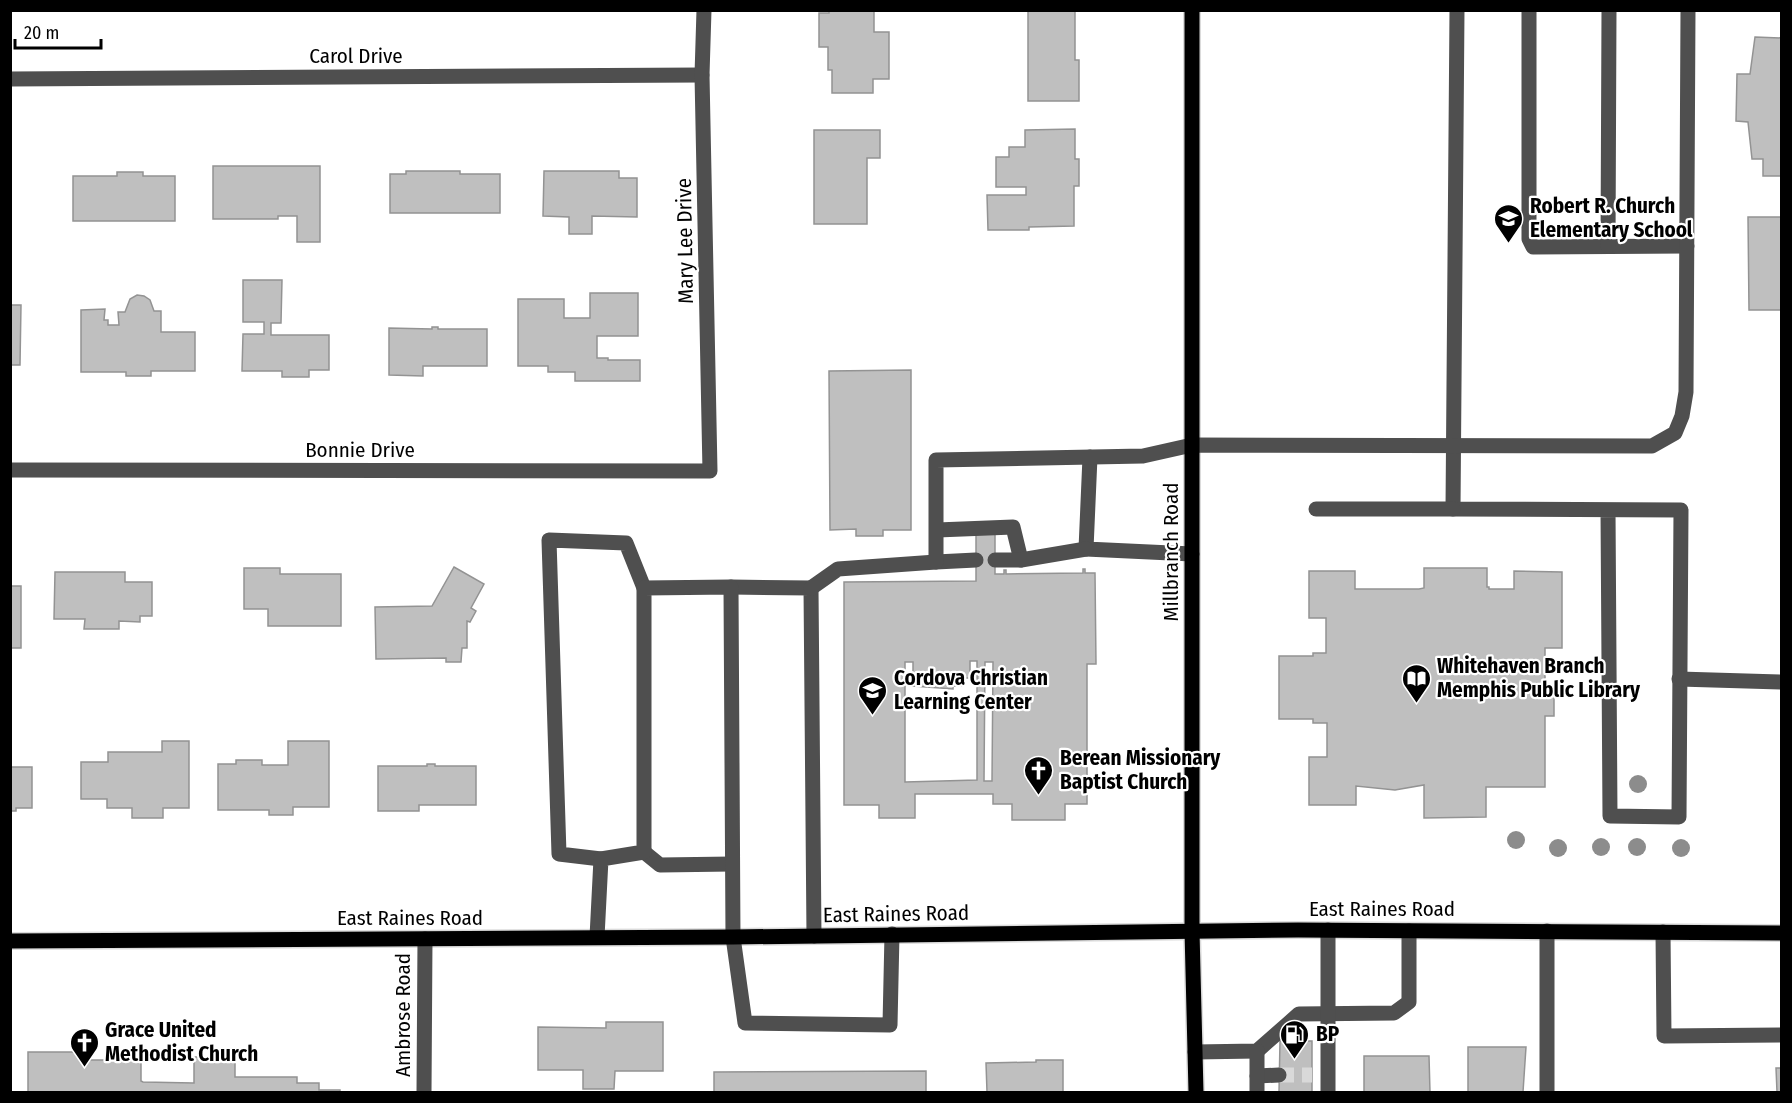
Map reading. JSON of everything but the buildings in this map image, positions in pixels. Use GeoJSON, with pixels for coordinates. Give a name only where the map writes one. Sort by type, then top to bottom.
{"type":"FeatureCollection","features":[{"type":"Feature","properties":{"kind":"main road","name":"Millbranch Road"},"geometry":{"type":"LineString","coordinates":[[1192,10],[1192,932],[1196,1092]]}},
{"type":"Feature","properties":{"kind":"main road","name":"East Raines Road"},"geometry":{"type":"LineString","coordinates":[[10,941],[733,937],[1328,930],[1782,933]]}},
{"type":"Feature","properties":{"kind":"street","name":"Mary Lee Drive"},"geometry":{"type":"LineString","coordinates":[[704,10],[702,75],[710,471]]}},
{"type":"Feature","properties":{"kind":"street"},"geometry":{"type":"LineString","coordinates":[[1453,509],[1457,10]]}},
{"type":"Feature","properties":{"kind":"street"},"geometry":{"type":"LineString","coordinates":[[1528,10],[1528,239],[1533,247],[1687,246]]}},
{"type":"Feature","properties":{"kind":"street"},"geometry":{"type":"LineString","coordinates":[[1608,246],[1609,10]]}},
{"type":"Feature","properties":{"kind":"street"},"geometry":{"type":"LineString","coordinates":[[936,562],[936,460],[1143,456],[1192,445],[1652,446],[1675,433],[1682,417],[1686,392],[1688,10]]}},
{"type":"Feature","properties":{"kind":"street","name":"Carol Drive"},"geometry":{"type":"LineString","coordinates":[[10,79],[702,75]]}},
{"type":"Feature","properties":{"kind":"street"},"geometry":{"type":"LineString","coordinates":[[1086,549],[1090,457]]}},
{"type":"Feature","properties":{"kind":"street","name":"Bonnie Drive"},"geometry":{"type":"LineString","coordinates":[[10,470],[710,471]]}},
{"type":"Feature","properties":{"kind":"street"},"geometry":{"type":"LineString","coordinates":[[1316,509],[1681,510],[1679,817],[1610,816],[1608,510]]}},
{"type":"Feature","properties":{"kind":"street"},"geometry":{"type":"LineString","coordinates":[[937,530],[1013,528],[1021,560]]}},
{"type":"Feature","properties":{"kind":"street"},"geometry":{"type":"LineString","coordinates":[[644,852],[644,588],[626,543],[549,540],[559,854],[601,859],[644,852],[660,865],[732,864]]}},
{"type":"Feature","properties":{"kind":"street"},"geometry":{"type":"LineString","coordinates":[[995,560],[1021,560],[1086,549],[1192,554]]}},
{"type":"Feature","properties":{"kind":"street"},"geometry":{"type":"LineString","coordinates":[[644,588],[811,588],[838,569],[976,560]]}},
{"type":"Feature","properties":{"kind":"street"},"geometry":{"type":"LineString","coordinates":[[731,587],[733,937],[745,1023],[890,1025],[892,934]]}},
{"type":"Feature","properties":{"kind":"street"},"geometry":{"type":"LineString","coordinates":[[811,588],[814,936]]}},
{"type":"Feature","properties":{"kind":"street"},"geometry":{"type":"LineString","coordinates":[[1679,680],[1782,682]]}},
{"type":"Feature","properties":{"kind":"street"},"geometry":{"type":"LineString","coordinates":[[597,937],[601,859]]}},
{"type":"Feature","properties":{"kind":"street"},"geometry":{"type":"LineString","coordinates":[[1328,930],[1328,1092]]}},
{"type":"Feature","properties":{"kind":"street"},"geometry":{"type":"LineString","coordinates":[[1195,1052],[1257,1051],[1299,1014],[1394,1013],[1409,1002],[1409,931]]}},
{"type":"Feature","properties":{"kind":"street"},"geometry":{"type":"LineString","coordinates":[[1547,932],[1547,1092]]}},
{"type":"Feature","properties":{"kind":"street"},"geometry":{"type":"LineString","coordinates":[[1663,932],[1664,1036],[1782,1035]]}},
{"type":"Feature","properties":{"kind":"street","name":"Ambrose Road"},"geometry":{"type":"LineString","coordinates":[[424,1092],[425,939]]}},
{"type":"Feature","properties":{"kind":"street"},"geometry":{"type":"LineString","coordinates":[[1257,1051],[1257,1092]]}},
{"type":"Feature","properties":{"kind":"street"},"geometry":{"type":"LineString","coordinates":[[1257,1076],[1278,1075]]}},
{"type":"Feature","properties":{"kind":"street"},"geometry":{"type":"LineString","coordinates":[[1312,1075],[1328,1076]]}},
{"type":"Feature","properties":{"kind":"tunnel"},"geometry":{"type":"LineString","coordinates":[[1279,1075],[1312,1075]]}},
{"type":"Feature","properties":{"kind":"place","name":"Robert R. Church Elementary School"},"geometry":{"type":"Point","coordinates":[1509,244]}},
{"type":"Feature","properties":{"kind":"place","name":"Whitehaven Branch Memphis Public Library"},"geometry":{"type":"Point","coordinates":[1416,704]}},
{"type":"Feature","properties":{"kind":"place","name":"Cordova Christian Learning Center"},"geometry":{"type":"Point","coordinates":[873,716]}},
{"type":"Feature","properties":{"kind":"place","name":"Berean Missionary Baptist Church"},"geometry":{"type":"Point","coordinates":[1039,796]}},
{"type":"Feature","properties":{"kind":"place","name":"BP"},"geometry":{"type":"Point","coordinates":[1295,1060]}},
{"type":"Feature","properties":{"kind":"place","name":"Grace United Methodist Church"},"geometry":{"type":"Point","coordinates":[84,1068]}}]}
